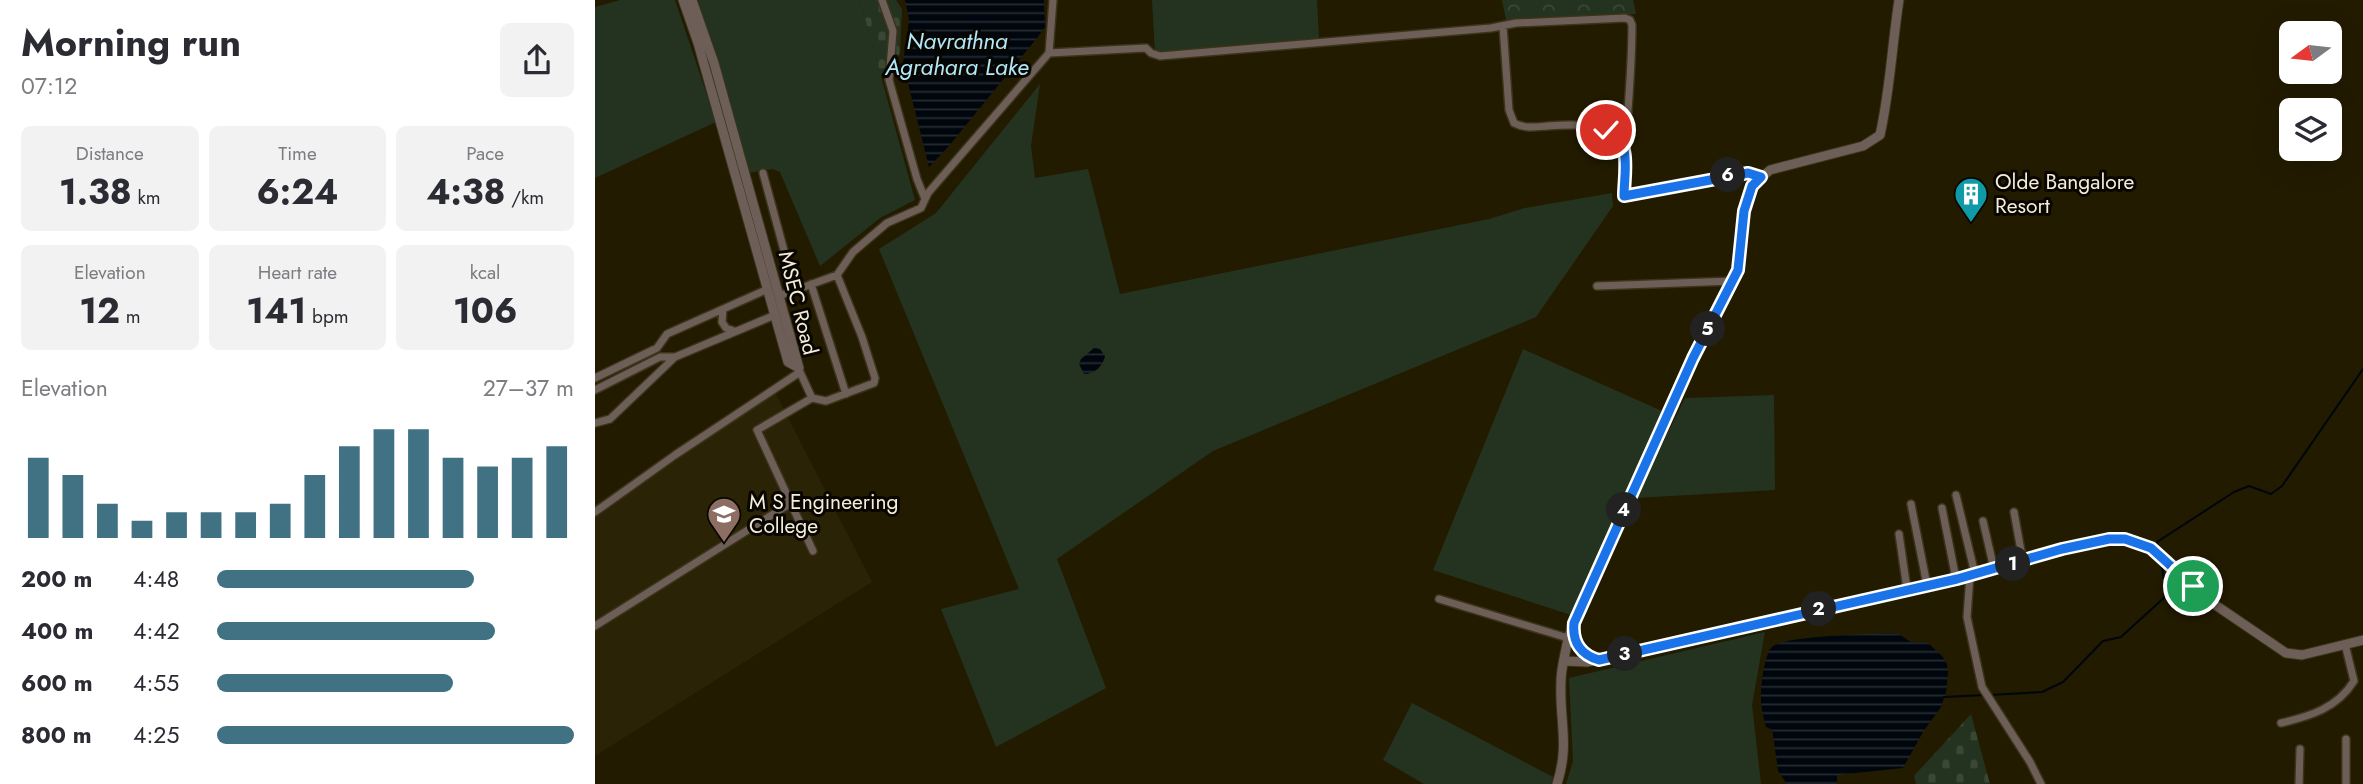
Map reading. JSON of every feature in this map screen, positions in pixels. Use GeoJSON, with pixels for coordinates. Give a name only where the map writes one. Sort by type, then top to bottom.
{"type":"FeatureCollection","features":[{"type":"Feature","properties":{"kind":"street","name":"MSEC Road"},"geometry":{"type":"LineString","coordinates":[[684,0],[779,296],[799,370]]}},
{"type":"Feature","properties":{"kind":"street","name":"MSEC Road"},"geometry":{"type":"LineString","coordinates":[[692,0],[714,63],[788,362],[799,370]]}},
{"type":"Feature","properties":{"kind":"street"},"geometry":{"type":"LineString","coordinates":[[883,0],[893,31],[889,80],[925,199]]}},
{"type":"Feature","properties":{"kind":"street"},"geometry":{"type":"LineString","coordinates":[[779,296],[837,275],[852,251],[890,221],[921,208],[925,199],[1049,53],[1053,0]]}},
{"type":"Feature","properties":{"kind":"street"},"geometry":{"type":"LineString","coordinates":[[1557,784],[1564,764],[1566,745],[1560,679],[1568,638],[1693,358],[1738,270],[1744,211],[1752,186],[1770,170],[1863,146],[1880,135],[1899,0]]}},
{"type":"Feature","properties":{"kind":"street"},"geometry":{"type":"LineString","coordinates":[[1049,53],[1146,48],[1160,56],[1516,23],[1612,18],[1630,20],[1631,63],[1629,114],[1624,146],[1624,196],[1748,173],[1761,177]]}},
{"type":"Feature","properties":{"kind":"street"},"geometry":{"type":"LineString","coordinates":[[1503,26],[1509,110],[1514,123],[1528,127],[1570,124],[1606,130],[1615,134],[1624,146]]}},
{"type":"Feature","properties":{"kind":"street"},"geometry":{"type":"LineString","coordinates":[[763,173],[795,290]]}},
{"type":"Feature","properties":{"kind":"street"},"geometry":{"type":"LineString","coordinates":[[813,551],[757,430],[812,398],[827,401],[874,383],[875,378],[862,337],[837,275]]}},
{"type":"Feature","properties":{"kind":"street"},"geometry":{"type":"LineString","coordinates":[[1597,286],[1733,281]]}},
{"type":"Feature","properties":{"kind":"street"},"geometry":{"type":"LineString","coordinates":[[811,284],[846,394]]}},
{"type":"Feature","properties":{"kind":"street"},"geometry":{"type":"LineString","coordinates":[[595,379],[657,348],[667,334],[768,289]]}},
{"type":"Feature","properties":{"kind":"street"},"geometry":{"type":"LineString","coordinates":[[723,309],[722,323],[735,332]]}},
{"type":"Feature","properties":{"kind":"street"},"geometry":{"type":"LineString","coordinates":[[595,423],[610,419],[675,357],[775,315]]}},
{"type":"Feature","properties":{"kind":"street"},"geometry":{"type":"LineString","coordinates":[[595,390],[660,357],[675,357]]}},
{"type":"Feature","properties":{"kind":"street"},"geometry":{"type":"LineString","coordinates":[[595,512],[799,370],[812,398]]}},
{"type":"Feature","properties":{"kind":"street"},"geometry":{"type":"LineString","coordinates":[[1957,495],[1973,574],[1967,617],[1982,687],[2041,784]]}},
{"type":"Feature","properties":{"kind":"street"},"geometry":{"type":"LineString","coordinates":[[595,626],[790,503]]}},
{"type":"Feature","properties":{"kind":"street"},"geometry":{"type":"LineString","coordinates":[[1911,504],[1927,585]]}},
{"type":"Feature","properties":{"kind":"street"},"geometry":{"type":"LineString","coordinates":[[1942,509],[1957,579]]}},
{"type":"Feature","properties":{"kind":"street"},"geometry":{"type":"LineString","coordinates":[[2014,512],[2023,562]]}},
{"type":"Feature","properties":{"kind":"street"},"geometry":{"type":"LineString","coordinates":[[1983,521],[1994,569]]}},
{"type":"Feature","properties":{"kind":"street"},"geometry":{"type":"LineString","coordinates":[[1899,534],[1907,589]]}},
{"type":"Feature","properties":{"kind":"street"},"geometry":{"type":"LineString","coordinates":[[1565,661],[1599,660],[1957,579],[2062,549],[2109,539],[2138,542],[2151,548],[2222,611],[2286,653],[2294,656],[2363,640]]}},
{"type":"Feature","properties":{"kind":"street"},"geometry":{"type":"LineString","coordinates":[[1439,599],[1568,638]]}},
{"type":"Feature","properties":{"kind":"street"},"geometry":{"type":"LineString","coordinates":[[1574,623],[1573,632],[1577,646],[1599,660]]}},
{"type":"Feature","properties":{"kind":"street"},"geometry":{"type":"LineString","coordinates":[[2281,723],[2318,713],[2341,699],[2348,691],[2354,681],[2345,644]]}},
{"type":"Feature","properties":{"kind":"street"},"geometry":{"type":"LineString","coordinates":[[2346,739],[2346,784]]}},
{"type":"Feature","properties":{"kind":"street"},"geometry":{"type":"LineString","coordinates":[[2299,784],[2300,749]]}},
{"type":"Feature","properties":{"kind":"shaded area","name":"M S Engineering College"},"geometry":{"type":"Polygon","coordinates":[[[772,386],[872,582],[595,756],[595,506],[772,386]]]}},
{"type":"Feature","properties":{"kind":"green space"},"geometry":{"type":"Polygon","coordinates":[[[620,0],[675,0],[716,122],[595,178],[595,7],[620,0]]]}},
{"type":"Feature","properties":{"kind":"green space"},"geometry":{"type":"Polygon","coordinates":[[[698,0],[860,0],[915,200],[880,218],[820,266],[780,172],[773,169],[748,173],[698,0]]]}},
{"type":"Feature","properties":{"kind":"green space"},"geometry":{"type":"Polygon","coordinates":[[[860,0],[896,0],[902,9],[900,54],[881,77],[860,0]]]}},
{"type":"Feature","properties":{"kind":"green space"},"geometry":{"type":"Polygon","coordinates":[[[1152,0],[1317,0],[1319,38],[1155,52],[1152,0]]]}},
{"type":"Feature","properties":{"kind":"green space"},"geometry":{"type":"Polygon","coordinates":[[[1502,0],[1633,0],[1636,14],[1506,20],[1502,0]]]}},
{"type":"Feature","properties":{"kind":"green space"},"geometry":{"type":"Polygon","coordinates":[[[1040,84],[1031,146],[1035,178],[1088,169],[1120,294],[1489,219],[1525,208],[1612,193],[1613,206],[1536,317],[1213,451],[1057,559],[1106,688],[996,747],[941,609],[1019,589],[879,249],[936,213],[1040,84]]]}},
{"type":"Feature","properties":{"kind":"green space"},"geometry":{"type":"Polygon","coordinates":[[[1523,349],[1662,411],[1571,615],[1433,570],[1523,349]]]}},
{"type":"Feature","properties":{"kind":"green space"},"geometry":{"type":"Polygon","coordinates":[[[1774,395],[1775,490],[1636,498],[1685,398],[1774,395]]]}},
{"type":"Feature","properties":{"kind":"green space"},"geometry":{"type":"Polygon","coordinates":[[[1765,632],[1752,705],[1761,784],[1566,784],[1573,761],[1569,678],[1765,632]]]}},
{"type":"Feature","properties":{"kind":"green space"},"geometry":{"type":"Polygon","coordinates":[[[1412,703],[1553,777],[1551,784],[1424,784],[1383,760],[1412,703]]]}},
{"type":"Feature","properties":{"kind":"green space"},"geometry":{"type":"Polygon","coordinates":[[[1971,714],[1990,784],[1916,784],[1914,776],[1971,714]]]}},
{"type":"Feature","properties":{"kind":"water","name":"Navrathna Agrahara Lake"},"geometry":{"type":"Polygon","coordinates":[[[905,0],[1044,0],[1045,27],[929,167],[903,63],[909,20],[905,0]]]}},
{"type":"Feature","properties":{"kind":"water"},"geometry":{"type":"Polygon","coordinates":[[[1094,348],[1100,349],[1105,356],[1104,360],[1095,371],[1084,374],[1079,364],[1094,348]]]}},
{"type":"Feature","properties":{"kind":"water"},"geometry":{"type":"Polygon","coordinates":[[[1897,633],[1911,642],[1927,642],[1943,657],[1948,673],[1941,707],[1903,768],[1837,775],[1837,784],[1787,784],[1778,771],[1773,734],[1771,729],[1766,727],[1762,707],[1763,672],[1769,651],[1780,643],[1794,640],[1897,633]]]}},
{"type":"Feature","properties":{"kind":"waterway"},"geometry":{"type":"LineString","coordinates":[[2158,550],[2157,542],[2234,492],[2249,486],[2271,494],[2282,486],[2363,369]]}},
{"type":"Feature","properties":{"kind":"waterway"},"geometry":{"type":"LineString","coordinates":[[1990,695],[2042,692],[2063,682],[2103,641],[2121,637],[2167,595],[2161,563]]}},
{"type":"Feature","properties":{"kind":"waterway"},"geometry":{"type":"LineString","coordinates":[[1944,697],[1985,695]]}},
{"type":"Feature","properties":{"kind":"place","name":"Olde Bangalore Resort"},"geometry":{"type":"Point","coordinates":[1971,224]}},
{"type":"Feature","properties":{"kind":"place","name":"M S Engineering College"},"geometry":{"type":"Point","coordinates":[724,544]}},
{"type":"Feature","properties":{"kind":"route"},"geometry":{"type":"LineString","coordinates":[[1606,130],[1615,134],[1624,146],[1624,196],[1748,173],[1761,177],[1752,186],[1744,211],[1738,270],[1693,358],[1574,623],[1573,632],[1580,650],[1599,660],[1957,579],[2062,549],[2109,539],[2125,539],[2151,548],[2193,586]]}}]}
